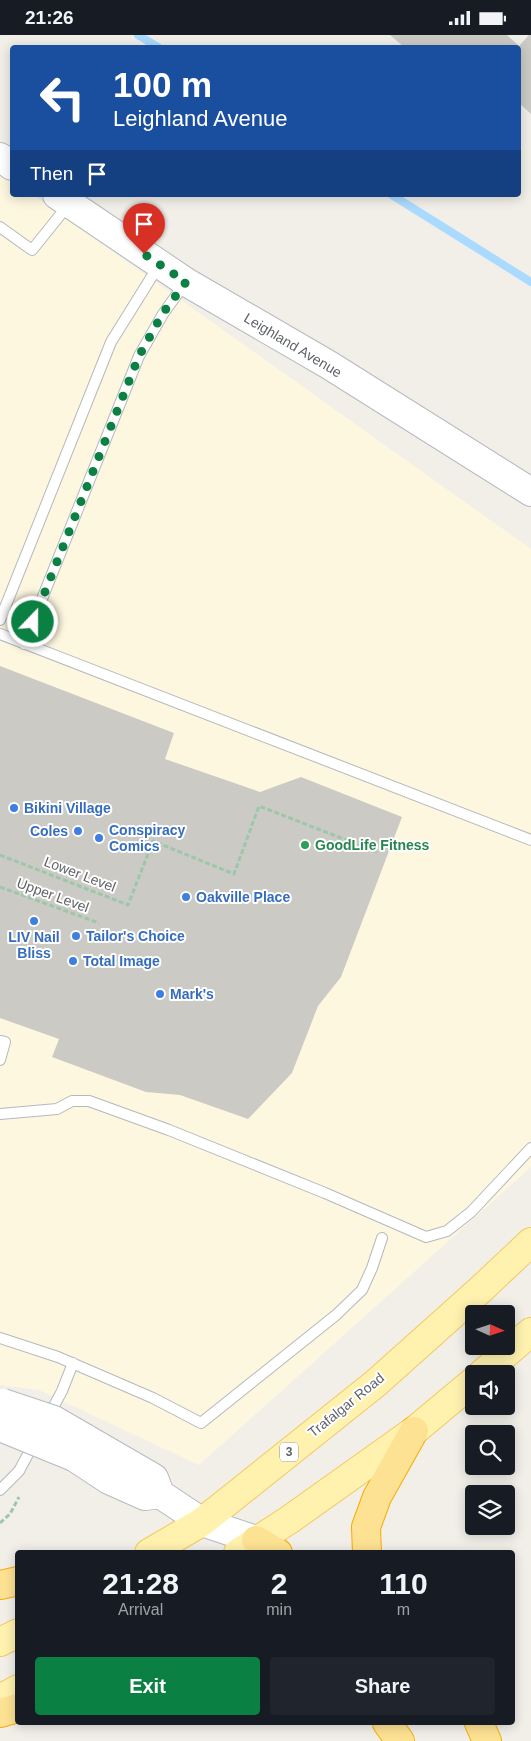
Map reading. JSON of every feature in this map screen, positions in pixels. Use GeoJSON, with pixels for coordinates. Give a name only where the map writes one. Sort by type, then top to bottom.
{"type":"FeatureCollection","features":[{"type":"Feature","properties":{"kind":"highway"},"geometry":{"type":"LineString","coordinates":[[367,1550],[366,1527],[377,1497],[414,1431]]}},
{"type":"Feature","properties":{"kind":"highway"},"geometry":{"type":"LineString","coordinates":[[0,1585],[15,1582]]}},
{"type":"Feature","properties":{"kind":"highway"},"geometry":{"type":"LineString","coordinates":[[0,1713],[15,1709]]}},
{"type":"Feature","properties":{"kind":"highway"},"geometry":{"type":"LineString","coordinates":[[388,1725],[400,1741]]}},
{"type":"Feature","properties":{"kind":"highway"},"geometry":{"type":"LineString","coordinates":[[481,1725],[487,1741]]}},
{"type":"Feature","properties":{"kind":"main road","name":"Trafalgar Road"},"geometry":{"type":"LineString","coordinates":[[154,1550],[202,1521],[376,1383],[480,1291],[531,1242]]}},
{"type":"Feature","properties":{"kind":"main road"},"geometry":{"type":"LineString","coordinates":[[492,1365],[531,1332]]}},
{"type":"Feature","properties":{"kind":"main road"},"geometry":{"type":"LineString","coordinates":[[257,1548],[289,1520],[414,1431],[465,1388]]}},
{"type":"Feature","properties":{"kind":"main road"},"geometry":{"type":"LineString","coordinates":[[0,1642],[15,1634]]}},
{"type":"Feature","properties":{"kind":"main road"},"geometry":{"type":"LineString","coordinates":[[0,1699],[15,1691]]}},
{"type":"Feature","properties":{"kind":"street","name":"Leighland Avenue"},"geometry":{"type":"LineString","coordinates":[[63,199],[186,282],[329,365],[531,492]]}},
{"type":"Feature","properties":{"kind":"street"},"geometry":{"type":"LineString","coordinates":[[1,1411],[79,1448],[109,1480],[145,1496],[160,1494],[202,1521],[257,1548]]}},
{"type":"Feature","properties":{"kind":"lane"},"geometry":{"type":"LineString","coordinates":[[0,227],[32,250],[63,199]]}},
{"type":"Feature","properties":{"kind":"lane"},"geometry":{"type":"LineString","coordinates":[[0,620],[111,342],[159,264]]}},
{"type":"Feature","properties":{"kind":"lane"},"geometry":{"type":"LineString","coordinates":[[24,644],[139,356],[163,313],[186,282]]}},
{"type":"Feature","properties":{"kind":"lane"},"geometry":{"type":"LineString","coordinates":[[0,635],[531,840]]}},
{"type":"Feature","properties":{"kind":"lane"},"geometry":{"type":"LineString","coordinates":[[0,1041],[4,1042],[0,1061]]}},
{"type":"Feature","properties":{"kind":"lane"},"geometry":{"type":"LineString","coordinates":[[0,1115],[57,1109],[72,1101],[89,1101],[169,1130],[325,1193],[426,1237],[447,1231],[471,1212],[531,1149]]}},
{"type":"Feature","properties":{"kind":"lane"},"geometry":{"type":"LineString","coordinates":[[0,1338],[73,1363],[153,1398],[201,1423],[336,1315],[362,1290],[382,1238]]}},
{"type":"Feature","properties":{"kind":"lane"},"geometry":{"type":"LineString","coordinates":[[0,1490],[19,1471],[62,1391],[73,1363]]}},
{"type":"Feature","properties":{"kind":"path","name":"Lower Level"},"geometry":{"type":"LineString","coordinates":[[0,855],[128,905],[153,841],[234,874],[259,805],[377,852]]}},
{"type":"Feature","properties":{"kind":"path","name":"Upper Level"},"geometry":{"type":"LineString","coordinates":[[0,887],[99,923]]}},
{"type":"Feature","properties":{"kind":"shaded area"},"geometry":{"type":"Polygon","coordinates":[[[0,172],[10,179],[10,197],[36,197],[531,549],[531,1167],[199,1465],[39,1390],[0,1385],[0,172]]]}},
{"type":"Feature","properties":{"kind":"building"},"geometry":{"type":"Polygon","coordinates":[[[390,35],[507,35],[518,45],[402,45],[390,35]]]}},
{"type":"Feature","properties":{"kind":"building"},"geometry":{"type":"Polygon","coordinates":[[[529,35],[531,35],[531,114],[521,105],[520,45],[529,35]]]}},
{"type":"Feature","properties":{"kind":"building","name":"Oakville Place"},"geometry":{"type":"Polygon","coordinates":[[[0,666],[174,733],[165,759],[260,792],[301,777],[402,817],[341,977],[318,1006],[292,1073],[248,1119],[180,1095],[146,1092],[52,1057],[59,1039],[0,1018],[0,666]]]}},
{"type":"Feature","properties":{"kind":"waterway"},"geometry":{"type":"LineString","coordinates":[[138,35],[155,45]]}},
{"type":"Feature","properties":{"kind":"waterway"},"geometry":{"type":"LineString","coordinates":[[395,197],[531,282]]}},
{"type":"Feature","properties":{"kind":"place","name":"Bikini Village"},"geometry":{"type":"Point","coordinates":[14,808]}},
{"type":"Feature","properties":{"kind":"place","name":"Coles"},"geometry":{"type":"Point","coordinates":[78,831]}},
{"type":"Feature","properties":{"kind":"place","name":"Conspiracy Comics"},"geometry":{"type":"Point","coordinates":[99,838]}},
{"type":"Feature","properties":{"kind":"place","name":"GoodLife Fitness"},"geometry":{"type":"Point","coordinates":[305,845]}},
{"type":"Feature","properties":{"kind":"place","name":"Oakville Place"},"geometry":{"type":"Point","coordinates":[186,897]}},
{"type":"Feature","properties":{"kind":"place","name":"LIV Nail Bliss"},"geometry":{"type":"Point","coordinates":[34,921]}},
{"type":"Feature","properties":{"kind":"place","name":"Tailor's Choice"},"geometry":{"type":"Point","coordinates":[76,936]}},
{"type":"Feature","properties":{"kind":"place","name":"Total Image"},"geometry":{"type":"Point","coordinates":[73,961]}},
{"type":"Feature","properties":{"kind":"place","name":"Mark's"},"geometry":{"type":"Point","coordinates":[160,994]}},
{"type":"Feature","properties":{"kind":"route"},"geometry":{"type":"LineString","coordinates":[[33,622],[139,356],[163,313],[186,282],[144,254]]}}]}
